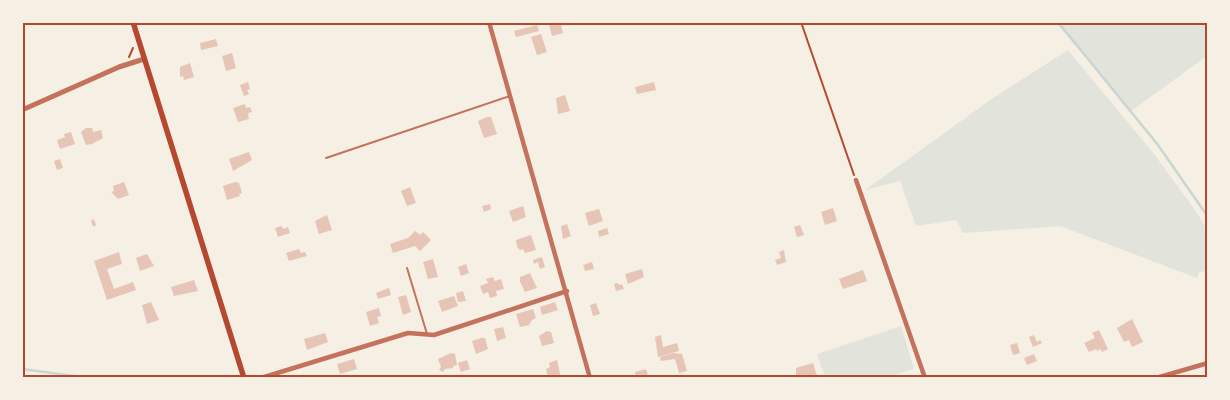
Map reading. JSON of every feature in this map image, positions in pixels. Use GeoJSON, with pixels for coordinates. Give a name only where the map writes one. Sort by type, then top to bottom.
{"type":"FeatureCollection","features":[{"type":"Feature","properties":{"kind":"main road"},"geometry":{"type":"LineString","coordinates":[[133,22],[244,378]]}},
{"type":"Feature","properties":{"kind":"street"},"geometry":{"type":"LineString","coordinates":[[489,22],[567,291],[590,378]]}},
{"type":"Feature","properties":{"kind":"street"},"geometry":{"type":"LineString","coordinates":[[22,110],[130,63],[144,59]]}},
{"type":"Feature","properties":{"kind":"street"},"geometry":{"type":"LineString","coordinates":[[856,180],[925,378]]}},
{"type":"Feature","properties":{"kind":"street"},"geometry":{"type":"LineString","coordinates":[[261,378],[408,333],[434,335],[567,291]]}},
{"type":"Feature","properties":{"kind":"street"},"geometry":{"type":"LineString","coordinates":[[1156,378],[1208,363]]}},
{"type":"Feature","properties":{"kind":"lane"},"geometry":{"type":"LineString","coordinates":[[326,158],[510,96]]}},
{"type":"Feature","properties":{"kind":"lane"},"geometry":{"type":"LineString","coordinates":[[407,268],[427,334]]}},
{"type":"Feature","properties":{"kind":"path"},"geometry":{"type":"LineString","coordinates":[[801,22],[856,180]]}},
{"type":"Feature","properties":{"kind":"path"},"geometry":{"type":"LineString","coordinates":[[130,63],[129,55],[134,45]]}},
{"type":"Feature","properties":{"kind":"shaded area"},"geometry":{"type":"Polygon","coordinates":[[[1056,23],[1207,23],[1207,56],[1131,111],[1056,23]]]}},
{"type":"Feature","properties":{"kind":"shaded area"},"geometry":{"type":"Polygon","coordinates":[[[1068,50],[1154,154],[1207,229],[1207,271],[1199,272],[1197,278],[1060,226],[963,233],[956,220],[916,226],[900,181],[865,190],[993,98],[1068,50]]]}},
{"type":"Feature","properties":{"kind":"shaded area"},"geometry":{"type":"Polygon","coordinates":[[[901,326],[914,369],[887,377],[825,377],[817,354],[901,326]]]}},
{"type":"Feature","properties":{"kind":"building"},"geometry":{"type":"Polygon","coordinates":[[[560,22],[563,33],[552,36],[549,24],[560,22]]]}},
{"type":"Feature","properties":{"kind":"building"},"geometry":{"type":"Polygon","coordinates":[[[537,25],[539,31],[516,37],[514,31],[537,25]]]}},
{"type":"Feature","properties":{"kind":"building"},"geometry":{"type":"Polygon","coordinates":[[[541,34],[547,52],[537,55],[531,37],[541,34]]]}},
{"type":"Feature","properties":{"kind":"building"},"geometry":{"type":"Polygon","coordinates":[[[216,39],[218,46],[201,50],[200,43],[216,39]]]}},
{"type":"Feature","properties":{"kind":"building"},"geometry":{"type":"Polygon","coordinates":[[[232,53],[236,68],[226,71],[222,56],[232,53]]]}},
{"type":"Feature","properties":{"kind":"building"},"geometry":{"type":"Polygon","coordinates":[[[190,63],[194,77],[184,80],[183,76],[180,77],[180,67],[190,63]]]}},
{"type":"Feature","properties":{"kind":"building"},"geometry":{"type":"Polygon","coordinates":[[[248,82],[250,89],[247,90],[249,94],[244,96],[240,85],[248,82]]]}},
{"type":"Feature","properties":{"kind":"building"},"geometry":{"type":"Polygon","coordinates":[[[654,82],[656,90],[637,94],[635,87],[654,82]]]}},
{"type":"Feature","properties":{"kind":"building"},"geometry":{"type":"Polygon","coordinates":[[[565,95],[570,111],[558,114],[556,98],[565,95]]]}},
{"type":"Feature","properties":{"kind":"building"},"geometry":{"type":"Polygon","coordinates":[[[245,104],[246,108],[250,107],[252,112],[248,113],[249,119],[238,122],[233,108],[245,104]]]}},
{"type":"Feature","properties":{"kind":"building"},"geometry":{"type":"Polygon","coordinates":[[[491,117],[497,134],[484,138],[478,121],[491,117]]]}},
{"type":"Feature","properties":{"kind":"building"},"geometry":{"type":"Polygon","coordinates":[[[86,128],[92,128],[93,132],[101,130],[103,138],[86,145],[81,132],[86,128]]]}},
{"type":"Feature","properties":{"kind":"building"},"geometry":{"type":"Polygon","coordinates":[[[71,132],[75,144],[60,149],[57,140],[65,137],[64,134],[71,132]]]}},
{"type":"Feature","properties":{"kind":"building"},"geometry":{"type":"Polygon","coordinates":[[[249,152],[252,160],[233,171],[229,159],[249,152]]]}},
{"type":"Feature","properties":{"kind":"building"},"geometry":{"type":"Polygon","coordinates":[[[60,159],[63,168],[57,170],[54,161],[60,159]]]}},
{"type":"Feature","properties":{"kind":"building"},"geometry":{"type":"Polygon","coordinates":[[[124,182],[129,195],[118,199],[111,192],[114,191],[113,186],[124,182]]]}},
{"type":"Feature","properties":{"kind":"building"},"geometry":{"type":"Polygon","coordinates":[[[235,182],[239,183],[242,193],[239,194],[240,196],[227,200],[223,186],[235,182]]]}},
{"type":"Feature","properties":{"kind":"building"},"geometry":{"type":"Polygon","coordinates":[[[410,187],[416,203],[407,206],[401,191],[410,187]]]}},
{"type":"Feature","properties":{"kind":"building"},"geometry":{"type":"Polygon","coordinates":[[[490,204],[491,209],[484,212],[482,206],[490,204]]]}},
{"type":"Feature","properties":{"kind":"building"},"geometry":{"type":"Polygon","coordinates":[[[523,206],[526,217],[513,222],[509,211],[523,206]]]}},
{"type":"Feature","properties":{"kind":"building"},"geometry":{"type":"Polygon","coordinates":[[[833,208],[837,221],[825,225],[821,212],[833,208]]]}},
{"type":"Feature","properties":{"kind":"building"},"geometry":{"type":"Polygon","coordinates":[[[599,209],[603,221],[589,226],[585,213],[599,209]]]}},
{"type":"Feature","properties":{"kind":"building"},"geometry":{"type":"Polygon","coordinates":[[[327,215],[332,230],[319,234],[315,221],[327,215]]]}},
{"type":"Feature","properties":{"kind":"building"},"geometry":{"type":"Polygon","coordinates":[[[94,219],[96,225],[93,227],[91,221],[94,219]]]}},
{"type":"Feature","properties":{"kind":"building"},"geometry":{"type":"Polygon","coordinates":[[[567,224],[571,236],[563,239],[561,226],[567,224]]]}},
{"type":"Feature","properties":{"kind":"building"},"geometry":{"type":"Polygon","coordinates":[[[800,225],[804,235],[797,237],[794,227],[800,225]]]}},
{"type":"Feature","properties":{"kind":"building"},"geometry":{"type":"Polygon","coordinates":[[[282,226],[283,229],[288,227],[290,233],[278,237],[275,228],[282,226]]]}},
{"type":"Feature","properties":{"kind":"building"},"geometry":{"type":"Polygon","coordinates":[[[607,228],[609,234],[599,237],[598,231],[607,228]]]}},
{"type":"Feature","properties":{"kind":"building"},"geometry":{"type":"Polygon","coordinates":[[[415,231],[420,235],[423,232],[431,240],[420,251],[415,246],[393,253],[390,244],[408,238],[415,231]]]}},
{"type":"Feature","properties":{"kind":"building"},"geometry":{"type":"Polygon","coordinates":[[[531,235],[536,250],[525,253],[523,249],[520,250],[517,247],[516,240],[531,235]]]}},
{"type":"Feature","properties":{"kind":"building"},"geometry":{"type":"Polygon","coordinates":[[[299,249],[301,253],[305,252],[307,256],[289,261],[286,253],[299,249]]]}},
{"type":"Feature","properties":{"kind":"building"},"geometry":{"type":"Polygon","coordinates":[[[784,250],[786,262],[777,265],[775,260],[781,258],[779,252],[784,250]]]}},
{"type":"Feature","properties":{"kind":"building"},"geometry":{"type":"Polygon","coordinates":[[[119,252],[122,264],[107,269],[114,289],[133,282],[136,290],[107,300],[94,261],[119,252]]]}},
{"type":"Feature","properties":{"kind":"building"},"geometry":{"type":"Polygon","coordinates":[[[147,254],[154,266],[140,271],[136,258],[147,254]]]}},
{"type":"Feature","properties":{"kind":"building"},"geometry":{"type":"Polygon","coordinates":[[[542,257],[545,267],[540,269],[538,262],[534,264],[533,260],[542,257]]]}},
{"type":"Feature","properties":{"kind":"building"},"geometry":{"type":"Polygon","coordinates":[[[433,259],[438,277],[428,279],[423,262],[433,259]]]}},
{"type":"Feature","properties":{"kind":"building"},"geometry":{"type":"Polygon","coordinates":[[[592,262],[594,269],[585,271],[583,265],[592,262]]]}},
{"type":"Feature","properties":{"kind":"building"},"geometry":{"type":"Polygon","coordinates":[[[466,264],[469,273],[461,276],[458,267],[466,264]]]}},
{"type":"Feature","properties":{"kind":"building"},"geometry":{"type":"Polygon","coordinates":[[[642,269],[644,277],[628,284],[625,274],[642,269]]]}},
{"type":"Feature","properties":{"kind":"building"},"geometry":{"type":"Polygon","coordinates":[[[863,270],[867,281],[843,289],[839,279],[863,270]]]}},
{"type":"Feature","properties":{"kind":"building"},"geometry":{"type":"Polygon","coordinates":[[[530,273],[537,288],[525,292],[520,282],[520,277],[530,273]]]}},
{"type":"Feature","properties":{"kind":"building"},"geometry":{"type":"Polygon","coordinates":[[[493,277],[495,281],[501,279],[504,289],[496,291],[497,296],[490,298],[488,292],[483,294],[480,286],[488,283],[486,279],[493,277]]]}},
{"type":"Feature","properties":{"kind":"building"},"geometry":{"type":"Polygon","coordinates":[[[194,280],[198,291],[174,296],[171,287],[194,280]]]}},
{"type":"Feature","properties":{"kind":"building"},"geometry":{"type":"Polygon","coordinates":[[[618,283],[619,285],[622,284],[624,289],[616,291],[614,284],[618,283]]]}},
{"type":"Feature","properties":{"kind":"building"},"geometry":{"type":"Polygon","coordinates":[[[389,288],[391,295],[378,299],[376,293],[389,288]]]}},
{"type":"Feature","properties":{"kind":"building"},"geometry":{"type":"Polygon","coordinates":[[[463,291],[466,301],[458,302],[456,293],[463,291]]]}},
{"type":"Feature","properties":{"kind":"building"},"geometry":{"type":"Polygon","coordinates":[[[406,295],[411,312],[403,315],[398,297],[406,295]]]}},
{"type":"Feature","properties":{"kind":"building"},"geometry":{"type":"Polygon","coordinates":[[[454,296],[458,306],[442,312],[438,301],[454,296]]]}},
{"type":"Feature","properties":{"kind":"building"},"geometry":{"type":"Polygon","coordinates":[[[151,302],[159,320],[147,324],[142,305],[151,302]]]}},
{"type":"Feature","properties":{"kind":"building"},"geometry":{"type":"Polygon","coordinates":[[[555,302],[558,310],[542,315],[540,307],[555,302]]]}},
{"type":"Feature","properties":{"kind":"building"},"geometry":{"type":"Polygon","coordinates":[[[596,303],[600,314],[593,316],[590,305],[596,303]]]}},
{"type":"Feature","properties":{"kind":"building"},"geometry":{"type":"Polygon","coordinates":[[[379,308],[381,316],[377,317],[379,323],[370,326],[366,312],[379,308]]]}},
{"type":"Feature","properties":{"kind":"building"},"geometry":{"type":"Polygon","coordinates":[[[533,309],[536,318],[529,325],[520,327],[516,314],[533,309]]]}},
{"type":"Feature","properties":{"kind":"building"},"geometry":{"type":"Polygon","coordinates":[[[1132,319],[1143,342],[1132,347],[1129,340],[1124,342],[1117,328],[1132,319]]]}},
{"type":"Feature","properties":{"kind":"building"},"geometry":{"type":"Polygon","coordinates":[[[503,327],[506,338],[497,341],[494,329],[503,327]]]}},
{"type":"Feature","properties":{"kind":"building"},"geometry":{"type":"Polygon","coordinates":[[[1099,330],[1108,349],[1102,352],[1100,349],[1097,351],[1096,349],[1089,352],[1084,343],[1095,338],[1092,333],[1099,330]]]}},
{"type":"Feature","properties":{"kind":"building"},"geometry":{"type":"Polygon","coordinates":[[[547,331],[551,332],[554,343],[542,346],[539,336],[547,331]]]}},
{"type":"Feature","properties":{"kind":"building"},"geometry":{"type":"Polygon","coordinates":[[[325,333],[328,342],[307,350],[304,339],[325,333]]]}},
{"type":"Feature","properties":{"kind":"building"},"geometry":{"type":"Polygon","coordinates":[[[661,335],[663,347],[677,343],[679,351],[658,357],[655,337],[661,335]]]}},
{"type":"Feature","properties":{"kind":"building"},"geometry":{"type":"Polygon","coordinates":[[[1034,335],[1037,342],[1040,340],[1042,343],[1033,347],[1029,337],[1034,335]]]}},
{"type":"Feature","properties":{"kind":"building"},"geometry":{"type":"Polygon","coordinates":[[[485,338],[488,349],[476,354],[472,341],[485,338]]]}},
{"type":"Feature","properties":{"kind":"building"},"geometry":{"type":"Polygon","coordinates":[[[1017,343],[1020,353],[1013,355],[1010,345],[1017,343]]]}},
{"type":"Feature","properties":{"kind":"building"},"geometry":{"type":"Polygon","coordinates":[[[451,353],[455,354],[457,365],[453,366],[453,368],[445,369],[443,372],[439,370],[441,367],[438,359],[451,353]]]}},
{"type":"Feature","properties":{"kind":"building"},"geometry":{"type":"Polygon","coordinates":[[[673,353],[682,354],[687,371],[679,373],[675,359],[661,361],[660,357],[673,353]]]}},
{"type":"Feature","properties":{"kind":"building"},"geometry":{"type":"Polygon","coordinates":[[[1034,354],[1037,361],[1027,365],[1024,358],[1034,354]]]}},
{"type":"Feature","properties":{"kind":"building"},"geometry":{"type":"Polygon","coordinates":[[[354,359],[357,369],[340,374],[337,364],[354,359]]]}},
{"type":"Feature","properties":{"kind":"building"},"geometry":{"type":"Polygon","coordinates":[[[467,360],[470,369],[461,372],[458,363],[467,360]]]}},
{"type":"Feature","properties":{"kind":"building"},"geometry":{"type":"Polygon","coordinates":[[[557,360],[561,378],[548,378],[546,369],[550,367],[549,363],[557,360]]]}},
{"type":"Feature","properties":{"kind":"building"},"geometry":{"type":"Polygon","coordinates":[[[813,363],[817,376],[796,376],[796,368],[813,363]]]}},
{"type":"Feature","properties":{"kind":"building"},"geometry":{"type":"Polygon","coordinates":[[[646,369],[649,378],[636,378],[635,372],[646,369]]]}},
{"type":"Feature","properties":{"kind":"waterway"},"geometry":{"type":"LineString","coordinates":[[1058,22],[1158,145],[1208,217]]}},
{"type":"Feature","properties":{"kind":"waterway"},"geometry":{"type":"LineString","coordinates":[[22,369],[89,378]]}}]}
